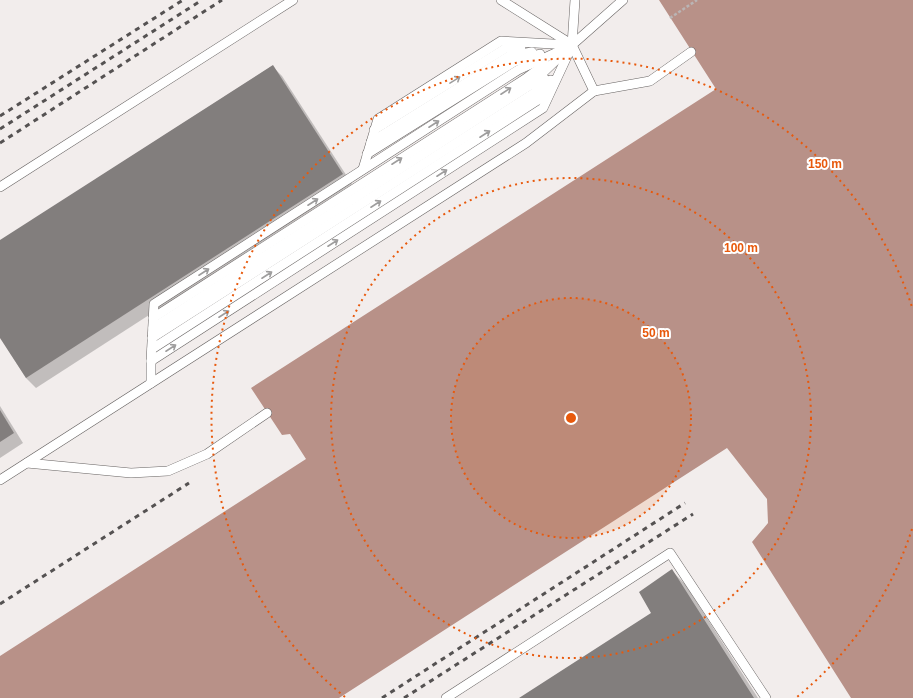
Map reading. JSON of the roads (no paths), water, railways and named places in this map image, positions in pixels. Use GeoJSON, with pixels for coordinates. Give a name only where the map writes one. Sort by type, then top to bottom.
{"type":"FeatureCollection","features":[{"type":"Feature","properties":{"kind":"lane"},"geometry":{"type":"LineString","coordinates":[[0,187],[293,0]]}},
{"type":"Feature","properties":{"kind":"lane"},"geometry":{"type":"LineString","coordinates":[[501,0],[572,45]]}},
{"type":"Feature","properties":{"kind":"lane"},"geometry":{"type":"LineString","coordinates":[[574,0],[572,45],[594,91]]}},
{"type":"Feature","properties":{"kind":"lane"},"geometry":{"type":"LineString","coordinates":[[151,361],[191,335],[534,93],[572,45],[622,0]]}},
{"type":"Feature","properties":{"kind":"lane"},"geometry":{"type":"LineString","coordinates":[[363,169],[378,119],[501,41],[572,45]]}},
{"type":"Feature","properties":{"kind":"lane"},"geometry":{"type":"LineString","coordinates":[[374,130],[512,59],[572,45]]}},
{"type":"Feature","properties":{"kind":"lane"},"geometry":{"type":"LineString","coordinates":[[371,142],[512,59],[572,45]]}},
{"type":"Feature","properties":{"kind":"lane"},"geometry":{"type":"LineString","coordinates":[[153,328],[182,314],[534,93],[572,45]]}},
{"type":"Feature","properties":{"kind":"lane"},"geometry":{"type":"LineString","coordinates":[[152,338],[182,314],[534,93],[572,45]]}},
{"type":"Feature","properties":{"kind":"lane"},"geometry":{"type":"LineString","coordinates":[[0,480],[526,143],[594,91],[650,81],[692,52]]}},
{"type":"Feature","properties":{"kind":"lane"},"geometry":{"type":"LineString","coordinates":[[367,154],[512,59]]}},
{"type":"Feature","properties":{"kind":"lane"},"geometry":{"type":"LineString","coordinates":[[151,383],[154,304],[363,169],[512,59]]}},
{"type":"Feature","properties":{"kind":"lane"},"geometry":{"type":"LineString","coordinates":[[153,318],[182,314]]}},
{"type":"Feature","properties":{"kind":"lane"},"geometry":{"type":"LineString","coordinates":[[152,349],[182,314]]}},
{"type":"Feature","properties":{"kind":"lane"},"geometry":{"type":"LineString","coordinates":[[26,463],[131,473],[168,471],[207,454],[267,413]]}},
{"type":"Feature","properties":{"kind":"lane"},"geometry":{"type":"LineString","coordinates":[[446,698],[670,553],[766,698]]}},
{"type":"Feature","properties":{"kind":"railway"},"geometry":{"type":"LineString","coordinates":[[0,116],[183,0]]}},
{"type":"Feature","properties":{"kind":"railway"},"geometry":{"type":"LineString","coordinates":[[0,129],[202,0]]}},
{"type":"Feature","properties":{"kind":"railway"},"geometry":{"type":"LineString","coordinates":[[0,143],[222,0]]}},
{"type":"Feature","properties":{"kind":"railway"},"geometry":{"type":"LineString","coordinates":[[0,604],[189,483]]}},
{"type":"Feature","properties":{"kind":"railway"},"geometry":{"type":"LineString","coordinates":[[382,698],[685,503]]}},
{"type":"Feature","properties":{"kind":"railway"},"geometry":{"type":"LineString","coordinates":[[404,698],[693,514]]}}]}
